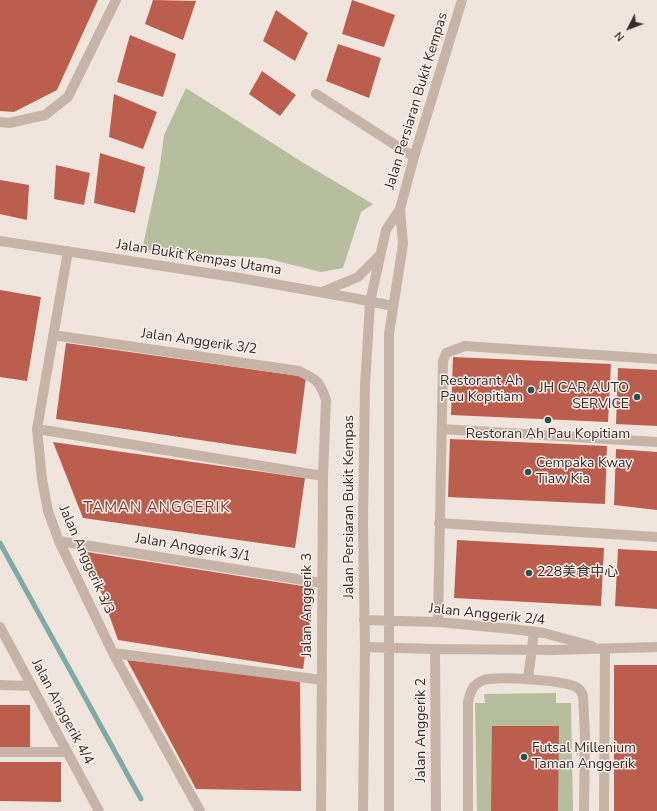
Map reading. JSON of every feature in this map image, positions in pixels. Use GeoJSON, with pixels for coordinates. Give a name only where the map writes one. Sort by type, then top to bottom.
{"type":"FeatureCollection","features":[{"type":"Feature","properties":{"kind":"street"},"geometry":{"type":"LineString","coordinates":[[0,122],[9,123],[45,114],[68,97],[116,0]]}},
{"type":"Feature","properties":{"kind":"street","name":"Jalan Persiaran Bukit Kempas"},"geometry":{"type":"LineString","coordinates":[[363,811],[365,647],[363,524],[365,386],[370,302],[382,254],[386,230],[400,209],[414,157],[462,0]]}},
{"type":"Feature","properties":{"kind":"street"},"geometry":{"type":"LineString","coordinates":[[316,94],[414,157]]}},
{"type":"Feature","properties":{"kind":"street","name":"Jalan Persiaran Bukit Kempas"},"geometry":{"type":"LineString","coordinates":[[389,811],[389,334],[403,244],[400,209]]}},
{"type":"Feature","properties":{"kind":"street","name":"Jalan Bukit Kempas Utama"},"geometry":{"type":"LineString","coordinates":[[0,241],[322,292],[393,306]]}},
{"type":"Feature","properties":{"kind":"street","name":"Jalan Anggerik 3/3"},"geometry":{"type":"LineString","coordinates":[[68,251],[37,430],[46,504],[59,541],[113,654],[200,811]]}},
{"type":"Feature","properties":{"kind":"street"},"geometry":{"type":"LineString","coordinates":[[322,292],[358,277],[382,254]]}},
{"type":"Feature","properties":{"kind":"street","name":"Jalan Anggerik 3/2"},"geometry":{"type":"LineString","coordinates":[[54,335],[299,371],[314,378],[323,389],[326,400]]}},
{"type":"Feature","properties":{"kind":"street"},"geometry":{"type":"LineString","coordinates":[[438,622],[443,360],[446,353],[465,346],[657,359]]}},
{"type":"Feature","properties":{"kind":"street","name":"Jalan Anggerik 3"},"geometry":{"type":"LineString","coordinates":[[322,811],[323,476],[326,400]]}},
{"type":"Feature","properties":{"kind":"street"},"geometry":{"type":"LineString","coordinates":[[442,429],[657,442]]}},
{"type":"Feature","properties":{"kind":"street"},"geometry":{"type":"LineString","coordinates":[[37,430],[323,476]]}},
{"type":"Feature","properties":{"kind":"street"},"geometry":{"type":"LineString","coordinates":[[439,523],[657,537]]}},
{"type":"Feature","properties":{"kind":"street","name":"Jalan Anggerik 3/1"},"geometry":{"type":"LineString","coordinates":[[59,541],[322,583]]}},
{"type":"Feature","properties":{"kind":"street","name":"Jalan Anggerik 2/4"},"geometry":{"type":"LineString","coordinates":[[364,620],[438,622],[544,633],[605,649]]}},
{"type":"Feature","properties":{"kind":"street","name":"Jalan Anggerik 4/4"},"geometry":{"type":"LineString","coordinates":[[0,627],[99,811]]}},
{"type":"Feature","properties":{"kind":"street"},"geometry":{"type":"LineString","coordinates":[[528,680],[534,632]]}},
{"type":"Feature","properties":{"kind":"street","name":"Jalan Anggerik 2/4"},"geometry":{"type":"LineString","coordinates":[[365,647],[532,650],[657,647]]}},
{"type":"Feature","properties":{"kind":"street","name":"Jalan Anggerik 2"},"geometry":{"type":"LineString","coordinates":[[435,649],[436,811]]}},
{"type":"Feature","properties":{"kind":"street"},"geometry":{"type":"LineString","coordinates":[[604,811],[605,649]]}},
{"type":"Feature","properties":{"kind":"street"},"geometry":{"type":"LineString","coordinates":[[113,654],[322,680]]}},
{"type":"Feature","properties":{"kind":"street"},"geometry":{"type":"LineString","coordinates":[[468,811],[468,702],[471,692],[476,684],[488,679],[567,683],[578,688],[582,692],[585,737],[584,811]]}},
{"type":"Feature","properties":{"kind":"street"},"geometry":{"type":"LineString","coordinates":[[0,685],[32,686]]}},
{"type":"Feature","properties":{"kind":"street"},"geometry":{"type":"LineString","coordinates":[[0,752],[67,752]]}},
{"type":"Feature","properties":{"kind":"green space"},"geometry":{"type":"Polygon","coordinates":[[[186,88],[302,162],[373,204],[361,212],[343,268],[321,272],[265,258],[142,250],[159,172],[164,135],[186,88]]]}},
{"type":"Feature","properties":{"kind":"green space","name":"Futsal Millenium Taman Anggerik"},"geometry":{"type":"Polygon","coordinates":[[[556,693],[556,703],[571,703],[573,811],[477,811],[475,703],[485,703],[484,694],[556,693]]]}},
{"type":"Feature","properties":{"kind":"building"},"geometry":{"type":"Polygon","coordinates":[[[0,0],[98,0],[57,90],[14,112],[0,111],[0,0]]]}},
{"type":"Feature","properties":{"kind":"building"},"geometry":{"type":"Polygon","coordinates":[[[153,0],[196,1],[183,40],[145,24],[153,0]]]}},
{"type":"Feature","properties":{"kind":"building"},"geometry":{"type":"Polygon","coordinates":[[[352,0],[395,15],[384,47],[342,34],[352,0]]]}},
{"type":"Feature","properties":{"kind":"building"},"geometry":{"type":"Polygon","coordinates":[[[276,10],[308,33],[295,61],[263,41],[276,10]]]}},
{"type":"Feature","properties":{"kind":"building"},"geometry":{"type":"Polygon","coordinates":[[[130,35],[176,54],[163,97],[117,82],[130,35]]]}},
{"type":"Feature","properties":{"kind":"building"},"geometry":{"type":"Polygon","coordinates":[[[338,44],[381,58],[369,98],[326,81],[338,44]]]}},
{"type":"Feature","properties":{"kind":"building"},"geometry":{"type":"Polygon","coordinates":[[[262,71],[296,95],[280,116],[249,94],[262,71]]]}},
{"type":"Feature","properties":{"kind":"building"},"geometry":{"type":"Polygon","coordinates":[[[114,94],[157,112],[143,149],[109,137],[114,94]]]}},
{"type":"Feature","properties":{"kind":"building"},"geometry":{"type":"Polygon","coordinates":[[[100,153],[145,167],[135,213],[94,203],[100,153]]]}},
{"type":"Feature","properties":{"kind":"building"},"geometry":{"type":"Polygon","coordinates":[[[56,165],[90,173],[84,205],[54,199],[56,165]]]}},
{"type":"Feature","properties":{"kind":"building"},"geometry":{"type":"Polygon","coordinates":[[[0,180],[29,185],[27,220],[0,214],[0,180]]]}},
{"type":"Feature","properties":{"kind":"building"},"geometry":{"type":"Polygon","coordinates":[[[0,290],[41,297],[27,381],[0,377],[0,290]]]}},
{"type":"Feature","properties":{"kind":"building"},"geometry":{"type":"Polygon","coordinates":[[[66,343],[306,377],[296,454],[56,419],[66,343]]]}},
{"type":"Feature","properties":{"kind":"building","name":"Restorant Ah Pau Kopitiam"},"geometry":{"type":"Polygon","coordinates":[[[453,357],[611,364],[608,422],[451,415],[453,357]]]}},
{"type":"Feature","properties":{"kind":"building","name":"JH CAR AUTO SERVICE"},"geometry":{"type":"Polygon","coordinates":[[[618,368],[657,370],[657,426],[616,424],[618,368]]]}},
{"type":"Feature","properties":{"kind":"building","name":"Cempaka Kway Tiaw Kia"},"geometry":{"type":"Polygon","coordinates":[[[450,439],[607,446],[605,504],[448,497],[450,439]]]}},
{"type":"Feature","properties":{"kind":"building"},"geometry":{"type":"Polygon","coordinates":[[[53,442],[305,478],[295,548],[83,518],[53,442]]]}},
{"type":"Feature","properties":{"kind":"building"},"geometry":{"type":"Polygon","coordinates":[[[616,449],[657,452],[657,510],[614,505],[616,449]]]}},
{"type":"Feature","properties":{"kind":"building","name":"228美食中心"},"geometry":{"type":"Polygon","coordinates":[[[457,540],[604,548],[601,606],[454,598],[457,540]]]}},
{"type":"Feature","properties":{"kind":"building"},"geometry":{"type":"Polygon","coordinates":[[[618,549],[657,551],[657,609],[615,606],[618,549]]]}},
{"type":"Feature","properties":{"kind":"building"},"geometry":{"type":"Polygon","coordinates":[[[87,552],[315,588],[303,669],[118,640],[87,552]]]}},
{"type":"Feature","properties":{"kind":"building"},"geometry":{"type":"Polygon","coordinates":[[[127,660],[300,681],[301,791],[196,789],[127,660]]]}},
{"type":"Feature","properties":{"kind":"building"},"geometry":{"type":"Polygon","coordinates":[[[614,665],[657,665],[657,811],[614,811],[614,665]]]}},
{"type":"Feature","properties":{"kind":"building"},"geometry":{"type":"Polygon","coordinates":[[[0,705],[30,705],[30,748],[0,748],[0,705]]]}},
{"type":"Feature","properties":{"kind":"building","name":"Futsal Millenium Taman Anggerik"},"geometry":{"type":"Polygon","coordinates":[[[492,726],[559,726],[558,811],[491,811],[492,726]]]}},
{"type":"Feature","properties":{"kind":"building"},"geometry":{"type":"Polygon","coordinates":[[[0,762],[61,762],[61,802],[0,801],[0,762]]]}},
{"type":"Feature","properties":{"kind":"waterway"},"geometry":{"type":"LineString","coordinates":[[0,543],[141,799]]}},
{"type":"Feature","properties":{"kind":"place","name":"Restorant Ah Pau Kopitiam"},"geometry":{"type":"Point","coordinates":[531,390]}},
{"type":"Feature","properties":{"kind":"place","name":"JH CAR AUTO SERVICE"},"geometry":{"type":"Point","coordinates":[637,397]}},
{"type":"Feature","properties":{"kind":"place","name":"Restoran Ah Pau Kopitiam"},"geometry":{"type":"Point","coordinates":[548,420]}},
{"type":"Feature","properties":{"kind":"place","name":"Cempaka Kway Tiaw Kia"},"geometry":{"type":"Point","coordinates":[528,472]}},
{"type":"Feature","properties":{"kind":"place","name":"228美食中心"},"geometry":{"type":"Point","coordinates":[529,573]}},
{"type":"Feature","properties":{"kind":"place","name":"Futsal Millenium Taman Anggerik"},"geometry":{"type":"Point","coordinates":[524,757]}},
{"type":"Feature","properties":{"kind":"district","name":"TAMAN ANGGERIK"},"geometry":{"type":"Point","coordinates":[157,508]}}]}
